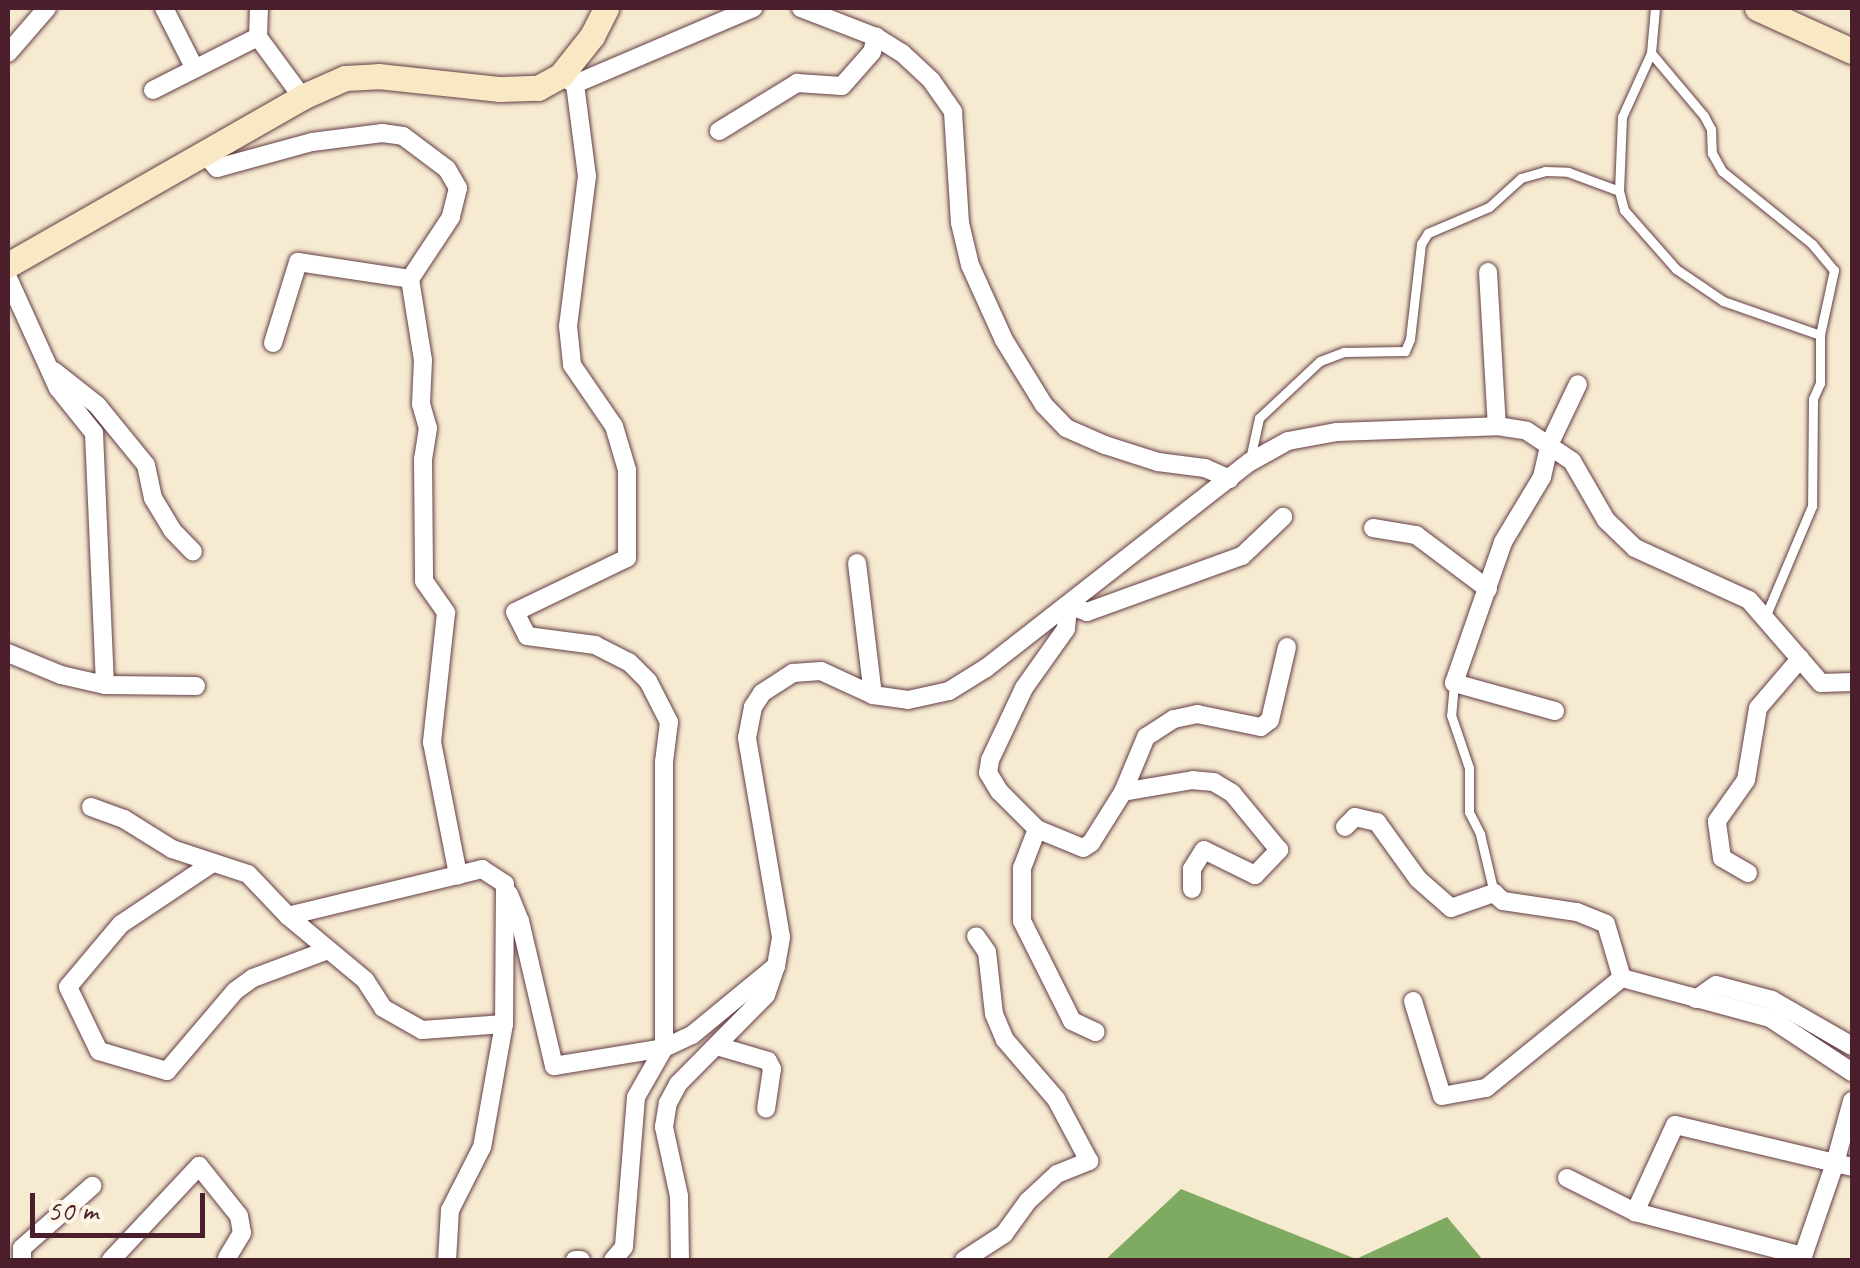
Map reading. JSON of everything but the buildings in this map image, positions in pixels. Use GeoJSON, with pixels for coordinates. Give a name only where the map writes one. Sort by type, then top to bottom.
{"type":"FeatureCollection","features":[{"type":"Feature","properties":{"kind":"street"},"geometry":{"type":"LineString","coordinates":[[8,53],[48,8]]}},
{"type":"Feature","properties":{"kind":"street"},"geometry":{"type":"LineString","coordinates":[[164,8],[194,69]]}},
{"type":"Feature","properties":{"kind":"street"},"geometry":{"type":"LineString","coordinates":[[259,8],[258,37],[302,97]]}},
{"type":"Feature","properties":{"kind":"street"},"geometry":{"type":"LineString","coordinates":[[606,8],[568,80],[587,176],[568,326],[572,364],[614,426],[627,470],[627,558],[515,612],[526,636],[595,645],[629,662],[648,681],[669,722],[664,762],[664,1048],[636,1097],[624,1247],[614,1260]]}},
{"type":"Feature","properties":{"kind":"street"},"geometry":{"type":"LineString","coordinates":[[8,265],[302,97],[345,78],[428,79],[500,89],[538,88],[754,8]]}},
{"type":"Feature","properties":{"kind":"street"},"geometry":{"type":"LineString","coordinates":[[801,8],[876,37],[931,80],[952,112],[960,222],[970,265],[1004,340],[1044,405],[1066,428],[1106,445],[1158,462],[1206,468],[1230,479]]}},
{"type":"Feature","properties":{"kind":"street"},"geometry":{"type":"LineString","coordinates":[[1757,8],[1852,51]]}},
{"type":"Feature","properties":{"kind":"street"},"geometry":{"type":"LineString","coordinates":[[153,90],[258,37]]}},
{"type":"Feature","properties":{"kind":"street"},"geometry":{"type":"LineString","coordinates":[[719,130],[797,83],[842,86],[872,52],[876,37]]}},
{"type":"Feature","properties":{"kind":"street"},"geometry":{"type":"LineString","coordinates":[[206,155],[217,168],[312,142],[382,133],[404,136],[447,169],[458,188],[452,217],[410,279],[422,360],[421,404],[428,428],[423,459],[424,581],[446,613],[432,742],[458,875]]}},
{"type":"Feature","properties":{"kind":"street"},"geometry":{"type":"LineString","coordinates":[[273,343],[298,262],[410,279]]}},
{"type":"Feature","properties":{"kind":"street"},"geometry":{"type":"LineString","coordinates":[[1488,272],[1497,426]]}},
{"type":"Feature","properties":{"kind":"street"},"geometry":{"type":"LineString","coordinates":[[8,278],[54,371],[58,388],[94,433],[105,685]]}},
{"type":"Feature","properties":{"kind":"street"},"geometry":{"type":"LineString","coordinates":[[54,371],[98,405],[146,465],[153,498],[172,530],[193,552]]}},
{"type":"Feature","properties":{"kind":"street"},"geometry":{"type":"LineString","coordinates":[[1555,711],[1454,683],[1509,528],[1542,477],[1550,443],[1578,384]]}},
{"type":"Feature","properties":{"kind":"street"},"geometry":{"type":"LineString","coordinates":[[680,1260],[678,1196],[664,1127],[668,1103],[678,1084],[766,995],[776,966],[781,937],[747,738],[753,708],[762,693],[793,673],[820,671],[873,695],[908,700],[948,691],[986,668],[1250,462],[1288,441],[1337,432],[1497,426],[1527,431],[1550,443],[1572,461],[1606,520],[1636,548],[1661,563],[1729,589],[1766,615],[1821,683],[1852,682]]}},
{"type":"Feature","properties":{"kind":"street"},"geometry":{"type":"LineString","coordinates":[[1068,605],[1087,612],[1242,556],[1283,518]]}},
{"type":"Feature","properties":{"kind":"street"},"geometry":{"type":"LineString","coordinates":[[1373,528],[1416,535],[1488,589]]}},
{"type":"Feature","properties":{"kind":"street"},"geometry":{"type":"LineString","coordinates":[[857,563],[873,695]]}},
{"type":"Feature","properties":{"kind":"street"},"geometry":{"type":"LineString","coordinates":[[1068,605],[1066,629],[1024,688],[990,760],[988,773],[999,792],[1038,829],[1082,848],[1091,843],[1123,792],[1146,738],[1174,719],[1197,714],[1261,727],[1270,720],[1287,647]]}},
{"type":"Feature","properties":{"kind":"street"},"geometry":{"type":"LineString","coordinates":[[8,653],[61,674],[105,685],[196,686]]}},
{"type":"Feature","properties":{"kind":"street"},"geometry":{"type":"LineString","coordinates":[[1748,873],[1722,858],[1717,822],[1746,780],[1758,708],[1800,659]]}},
{"type":"Feature","properties":{"kind":"street"},"geometry":{"type":"LineString","coordinates":[[1123,792],[1193,780],[1214,782],[1232,793],[1279,850],[1255,875],[1204,850],[1192,869],[1192,890]]}},
{"type":"Feature","properties":{"kind":"street"},"geometry":{"type":"LineString","coordinates":[[91,807],[124,818],[172,849],[248,874],[288,916],[365,980],[383,1008],[422,1030],[504,1024]]}},
{"type":"Feature","properties":{"kind":"street"},"geometry":{"type":"LineString","coordinates":[[1346,828],[1355,817],[1377,822],[1418,878],[1451,908],[1494,893],[1503,901],[1577,912],[1606,924],[1622,978]]}},
{"type":"Feature","properties":{"kind":"street"},"geometry":{"type":"LineString","coordinates":[[1038,829],[1022,868],[1022,921],[1072,1021],[1096,1032]]}},
{"type":"Feature","properties":{"kind":"street"},"geometry":{"type":"LineString","coordinates":[[211,864],[121,924],[68,986],[100,1051],[167,1071],[235,991],[253,978],[328,950]]}},
{"type":"Feature","properties":{"kind":"street"},"geometry":{"type":"LineString","coordinates":[[288,916],[482,870],[504,884],[520,922],[554,1066],[664,1048],[692,1035],[776,966]]}},
{"type":"Feature","properties":{"kind":"street"},"geometry":{"type":"LineString","coordinates":[[447,1260],[450,1210],[482,1147],[504,1024],[504,884]]}},
{"type":"Feature","properties":{"kind":"street"},"geometry":{"type":"LineString","coordinates":[[964,1260],[1004,1234],[1028,1201],[1056,1174],[1089,1160],[1056,1099],[1005,1040],[994,1014],[987,952],[976,936]]}},
{"type":"Feature","properties":{"kind":"street"},"geometry":{"type":"LineString","coordinates":[[1622,978],[1770,1018],[1852,1072]]}},
{"type":"Feature","properties":{"kind":"street"},"geometry":{"type":"LineString","coordinates":[[1413,1001],[1442,1096],[1486,1088],[1622,978]]}},
{"type":"Feature","properties":{"kind":"street"},"geometry":{"type":"LineString","coordinates":[[1696,998],[1716,985],[1772,1000],[1852,1046]]}},
{"type":"Feature","properties":{"kind":"street"},"geometry":{"type":"LineString","coordinates":[[717,1046],[768,1062],[772,1068],[766,1110]]}},
{"type":"Feature","properties":{"kind":"street"},"geometry":{"type":"LineString","coordinates":[[1567,1178],[1635,1212],[1803,1256],[1844,1165],[1852,1101]]}},
{"type":"Feature","properties":{"kind":"street"},"geometry":{"type":"LineString","coordinates":[[1635,1212],[1675,1124],[1844,1165]]}},
{"type":"Feature","properties":{"kind":"street"},"geometry":{"type":"LineString","coordinates":[[111,1260],[198,1166],[239,1216],[242,1233],[226,1258]]}},
{"type":"Feature","properties":{"kind":"street"},"geometry":{"type":"LineString","coordinates":[[22,1260],[22,1248],[92,1186]]}},
{"type":"Feature","properties":{"kind":"lane"},"geometry":{"type":"LineString","coordinates":[[1655,8],[1651,53],[1622,117],[1619,191],[1624,210],[1676,269],[1723,301],[1820,335]]}},
{"type":"Feature","properties":{"kind":"lane"},"geometry":{"type":"LineString","coordinates":[[1651,53],[1704,116],[1711,130],[1712,153],[1722,172],[1812,244],[1834,270],[1820,335],[1820,383],[1813,399],[1812,506],[1766,615]]}},
{"type":"Feature","properties":{"kind":"lane"},"geometry":{"type":"LineString","coordinates":[[1250,462],[1250,443],[1259,418],[1320,362],[1344,352],[1405,351],[1410,339],[1421,244],[1428,234],[1489,206],[1521,178],[1545,171],[1568,172],[1619,191]]}},
{"type":"Feature","properties":{"kind":"lane"},"geometry":{"type":"LineString","coordinates":[[1454,683],[1450,715],[1469,768],[1469,812],[1480,834],[1494,893]]}},
{"type":"Feature","properties":{"kind":"green space"},"geometry":{"type":"Polygon","coordinates":[[[1181,1189],[1356,1259],[1447,1217],[1483,1260],[1105,1260],[1181,1189]]]}}]}
